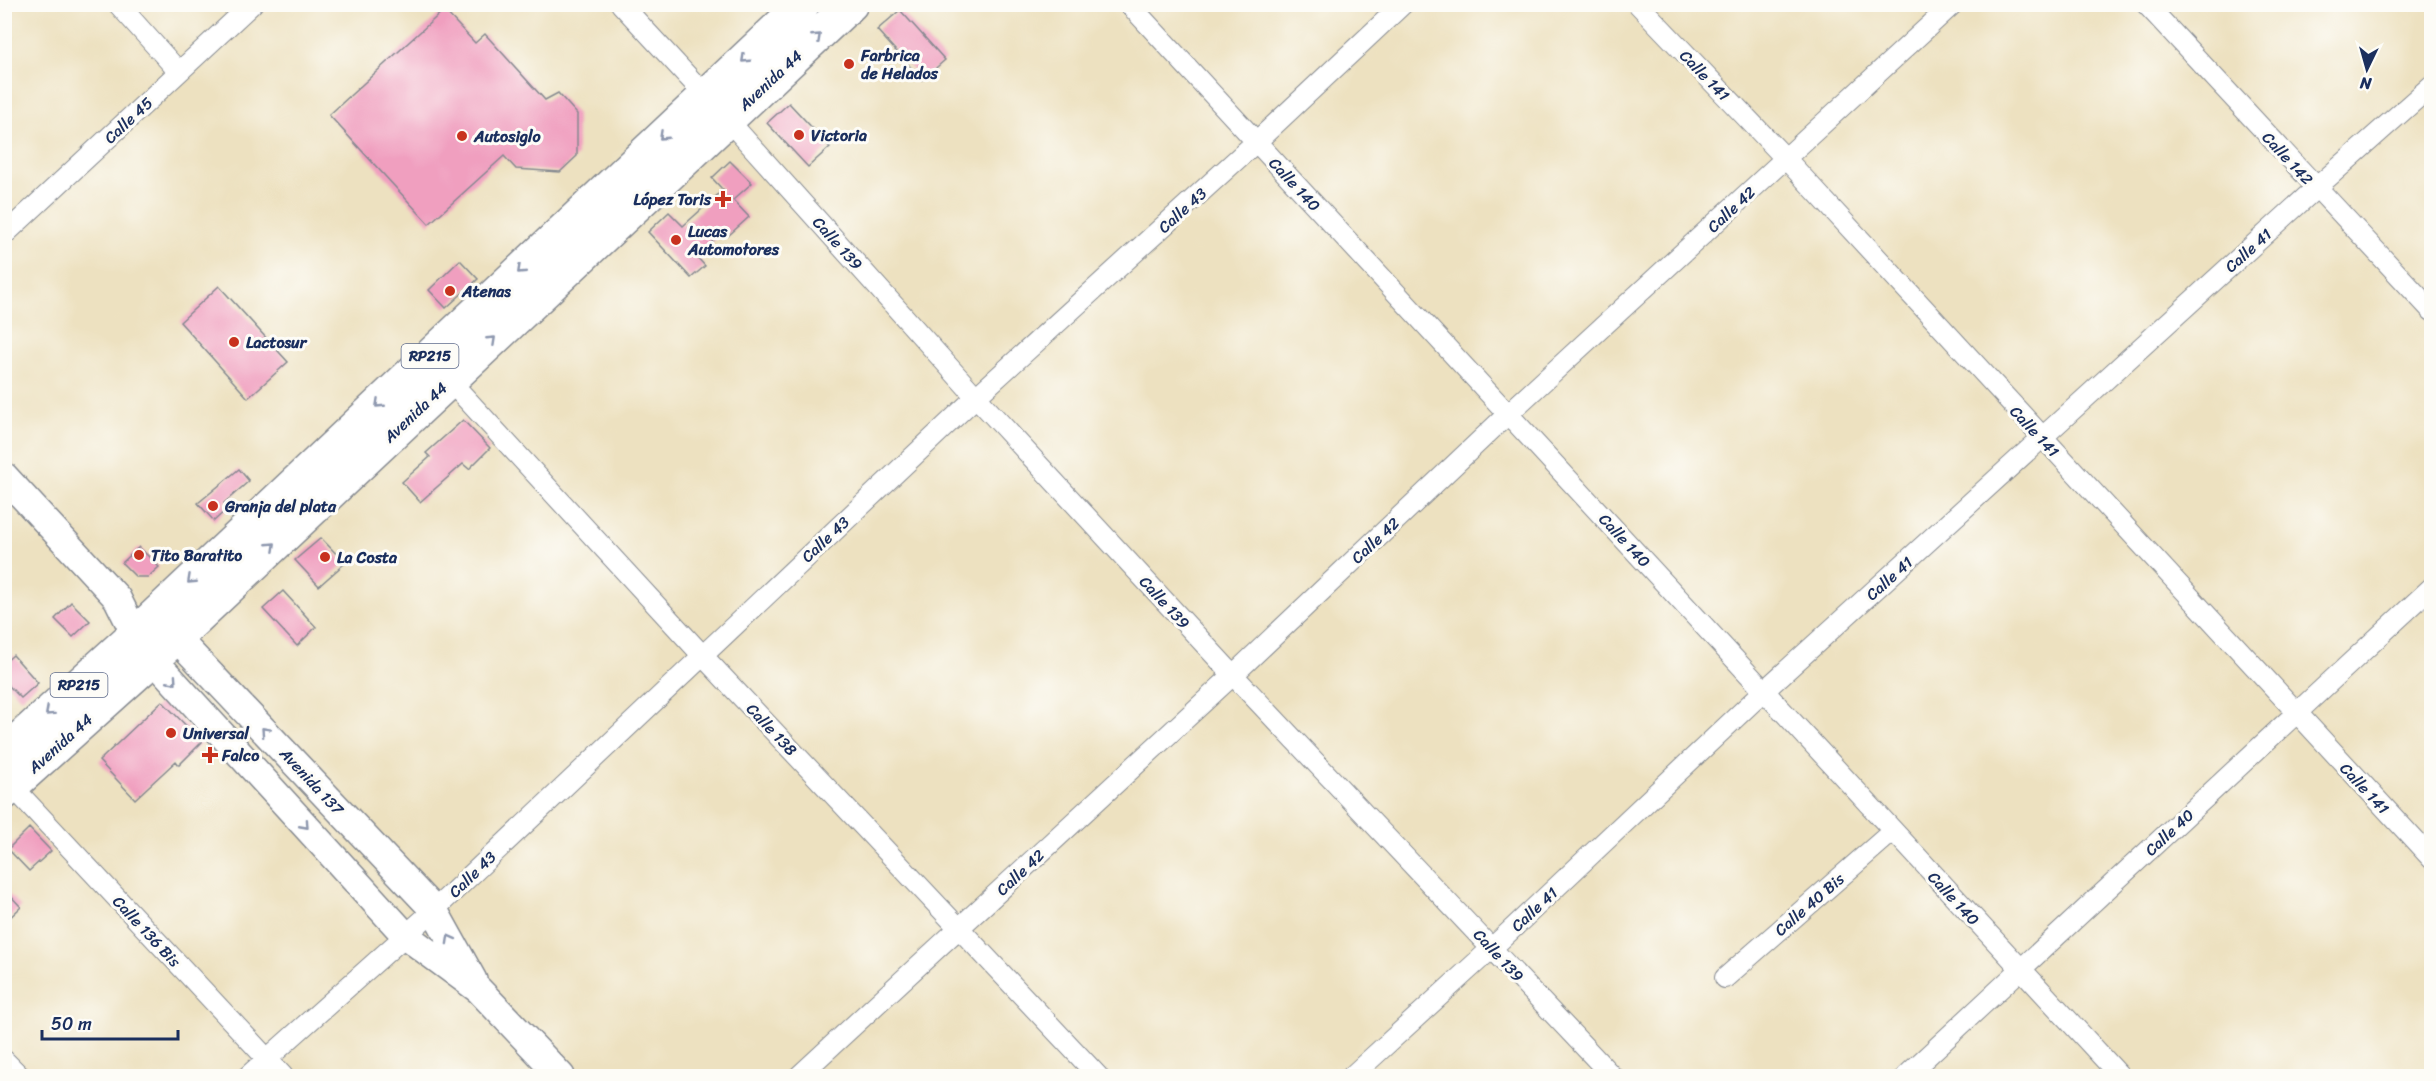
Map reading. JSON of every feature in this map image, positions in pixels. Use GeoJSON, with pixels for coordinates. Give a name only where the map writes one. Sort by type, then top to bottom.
{"type":"FeatureCollection","features":[{"type":"Feature","properties":{"kind":"highway","name":"Avenida 44"},"geometry":{"type":"LineString","coordinates":[[8,790],[155,636],[706,96],[803,4]]}},
{"type":"Feature","properties":{"kind":"highway","name":"Avenida 44"},"geometry":{"type":"LineString","coordinates":[[4,753],[155,636],[449,380],[851,4]]}},
{"type":"Feature","properties":{"kind":"street"},"geometry":{"type":"LineString","coordinates":[[118,4],[180,72]]}},
{"type":"Feature","properties":{"kind":"street","name":"Calle 45"},"geometry":{"type":"LineString","coordinates":[[4,235],[252,4]]}},
{"type":"Feature","properties":{"kind":"street"},"geometry":{"type":"LineString","coordinates":[[621,4],[706,96]]}},
{"type":"Feature","properties":{"kind":"street","name":"Calle 140"},"geometry":{"type":"LineString","coordinates":[[1129,4],[2120,1077]]}},
{"type":"Feature","properties":{"kind":"street","name":"Calle 43"},"geometry":{"type":"LineString","coordinates":[[248,1077],[434,910],[976,397],[1256,142],[1403,4]]}},
{"type":"Feature","properties":{"kind":"street","name":"Calle 141"},"geometry":{"type":"LineString","coordinates":[[1638,4],[1786,159],[2432,859]]}},
{"type":"Feature","properties":{"kind":"street","name":"Calle 42"},"geometry":{"type":"LineString","coordinates":[[798,1077],[1233,675],[1509,413],[1953,4]]}},
{"type":"Feature","properties":{"kind":"street","name":"Calle 142"},"geometry":{"type":"LineString","coordinates":[[2146,4],[2432,311]]}},
{"type":"Feature","properties":{"kind":"street","name":"Calle 41"},"geometry":{"type":"LineString","coordinates":[[1352,1077],[1765,690],[2432,85]]}},
{"type":"Feature","properties":{"kind":"street","name":"Calle 139"},"geometry":{"type":"LineString","coordinates":[[728,119],[976,397],[1233,675],[1611,1077]]}},
{"type":"Feature","properties":{"kind":"street","name":"Calle 138"},"geometry":{"type":"LineString","coordinates":[[449,380],[702,655],[1098,1077]]}},
{"type":"Feature","properties":{"kind":"street","name":"Avenida 137"},"geometry":{"type":"LineString","coordinates":[[4,476],[117,598],[434,910],[479,990]]}},
{"type":"Feature","properties":{"kind":"street","name":"Calle 40"},"geometry":{"type":"LineString","coordinates":[[1906,1077],[2432,587]]}},
{"type":"Feature","properties":{"kind":"street","name":"Avenida 137"},"geometry":{"type":"LineString","coordinates":[[155,636],[406,936],[479,990],[561,1077]]}},
{"type":"Feature","properties":{"kind":"street","name":"Calle 136 Bis"},"geometry":{"type":"LineString","coordinates":[[8,790],[283,1077]]}},
{"type":"Feature","properties":{"kind":"street","name":"Calle 40 Bis"},"geometry":{"type":"LineString","coordinates":[[1725,978],[1893,831]]}},
{"type":"Feature","properties":{"kind":"street"},"geometry":{"type":"LineString","coordinates":[[4,1060],[20,1077]]}},
{"type":"Feature","properties":{"kind":"building","name":"Autosiglo"},"geometry":{"type":"Polygon","coordinates":[[[444,10],[475,43],[485,34],[545,100],[558,93],[577,114],[577,156],[560,172],[516,169],[504,156],[429,224],[329,115],[444,10]]]}},
{"type":"Feature","properties":{"kind":"building"},"geometry":{"type":"Polygon","coordinates":[[[900,10],[945,60],[922,80],[877,30],[900,10]]]}},
{"type":"Feature","properties":{"kind":"building","name":"Victoria"},"geometry":{"type":"Polygon","coordinates":[[[789,103],[830,147],[808,167],[767,123],[789,103]]]}},
{"type":"Feature","properties":{"kind":"building"},"geometry":{"type":"Polygon","coordinates":[[[730,161],[752,183],[733,200],[749,217],[728,236],[724,231],[696,256],[705,266],[691,278],[648,232],[669,212],[683,226],[723,190],[712,178],[730,161]]]}},
{"type":"Feature","properties":{"kind":"building"},"geometry":{"type":"Polygon","coordinates":[[[460,260],[478,279],[446,308],[429,290],[460,260]]]}},
{"type":"Feature","properties":{"kind":"building","name":"Lactosur"},"geometry":{"type":"Polygon","coordinates":[[[219,286],[288,362],[248,398],[180,322],[219,286]]]}},
{"type":"Feature","properties":{"kind":"building"},"geometry":{"type":"Polygon","coordinates":[[[463,420],[490,448],[469,469],[463,464],[420,502],[402,482],[430,457],[426,453],[463,420]]]}},
{"type":"Feature","properties":{"kind":"building"},"geometry":{"type":"Polygon","coordinates":[[[239,469],[249,481],[224,503],[228,508],[214,521],[198,503],[239,469]]]}},
{"type":"Feature","properties":{"kind":"building"},"geometry":{"type":"Polygon","coordinates":[[[321,538],[345,563],[319,586],[295,560],[321,538]]]}},
{"type":"Feature","properties":{"kind":"building","name":"Tito Baratito"},"geometry":{"type":"Polygon","coordinates":[[[139,547],[159,567],[148,577],[136,577],[122,563],[139,547]]]}},
{"type":"Feature","properties":{"kind":"building"},"geometry":{"type":"Polygon","coordinates":[[[283,591],[316,627],[297,646],[263,609],[283,591]]]}},
{"type":"Feature","properties":{"kind":"building"},"geometry":{"type":"Polygon","coordinates":[[[71,602],[90,621],[73,637],[55,619],[71,602]]]}},
{"type":"Feature","properties":{"kind":"building"},"geometry":{"type":"Polygon","coordinates":[[[13,655],[38,683],[21,698],[4,681],[4,663],[13,655]]]}},
{"type":"Feature","properties":{"kind":"building"},"geometry":{"type":"Polygon","coordinates":[[[162,701],[202,742],[179,765],[176,761],[135,799],[99,761],[162,701]]]}},
{"type":"Feature","properties":{"kind":"building"},"geometry":{"type":"Polygon","coordinates":[[[29,828],[51,851],[29,871],[8,849],[29,828]]]}},
{"type":"Feature","properties":{"kind":"building"},"geometry":{"type":"Polygon","coordinates":[[[4,889],[21,907],[4,923],[4,889]]]}},
{"type":"Feature","properties":{"kind":"place","name":"Farbrica de Helados"},"geometry":{"type":"Point","coordinates":[849,64]}},
{"type":"Feature","properties":{"kind":"place","name":"Victoria"},"geometry":{"type":"Point","coordinates":[799,135]}},
{"type":"Feature","properties":{"kind":"place","name":"Autosiglo"},"geometry":{"type":"Point","coordinates":[462,136]}},
{"type":"Feature","properties":{"kind":"place","name":"López Toris"},"geometry":{"type":"Point","coordinates":[723,199]}},
{"type":"Feature","properties":{"kind":"place","name":"Lucas Automotores"},"geometry":{"type":"Point","coordinates":[676,240]}},
{"type":"Feature","properties":{"kind":"place","name":"Atenas"},"geometry":{"type":"Point","coordinates":[450,291]}},
{"type":"Feature","properties":{"kind":"place","name":"Lactosur"},"geometry":{"type":"Point","coordinates":[234,342]}},
{"type":"Feature","properties":{"kind":"place","name":"Granja del plata"},"geometry":{"type":"Point","coordinates":[213,506]}},
{"type":"Feature","properties":{"kind":"place","name":"Tito Baratito"},"geometry":{"type":"Point","coordinates":[139,555]}},
{"type":"Feature","properties":{"kind":"place","name":"La Costa"},"geometry":{"type":"Point","coordinates":[325,557]}},
{"type":"Feature","properties":{"kind":"place","name":"Universal"},"geometry":{"type":"Point","coordinates":[171,733]}},
{"type":"Feature","properties":{"kind":"place","name":"Falco"},"geometry":{"type":"Point","coordinates":[210,755]}}]}
